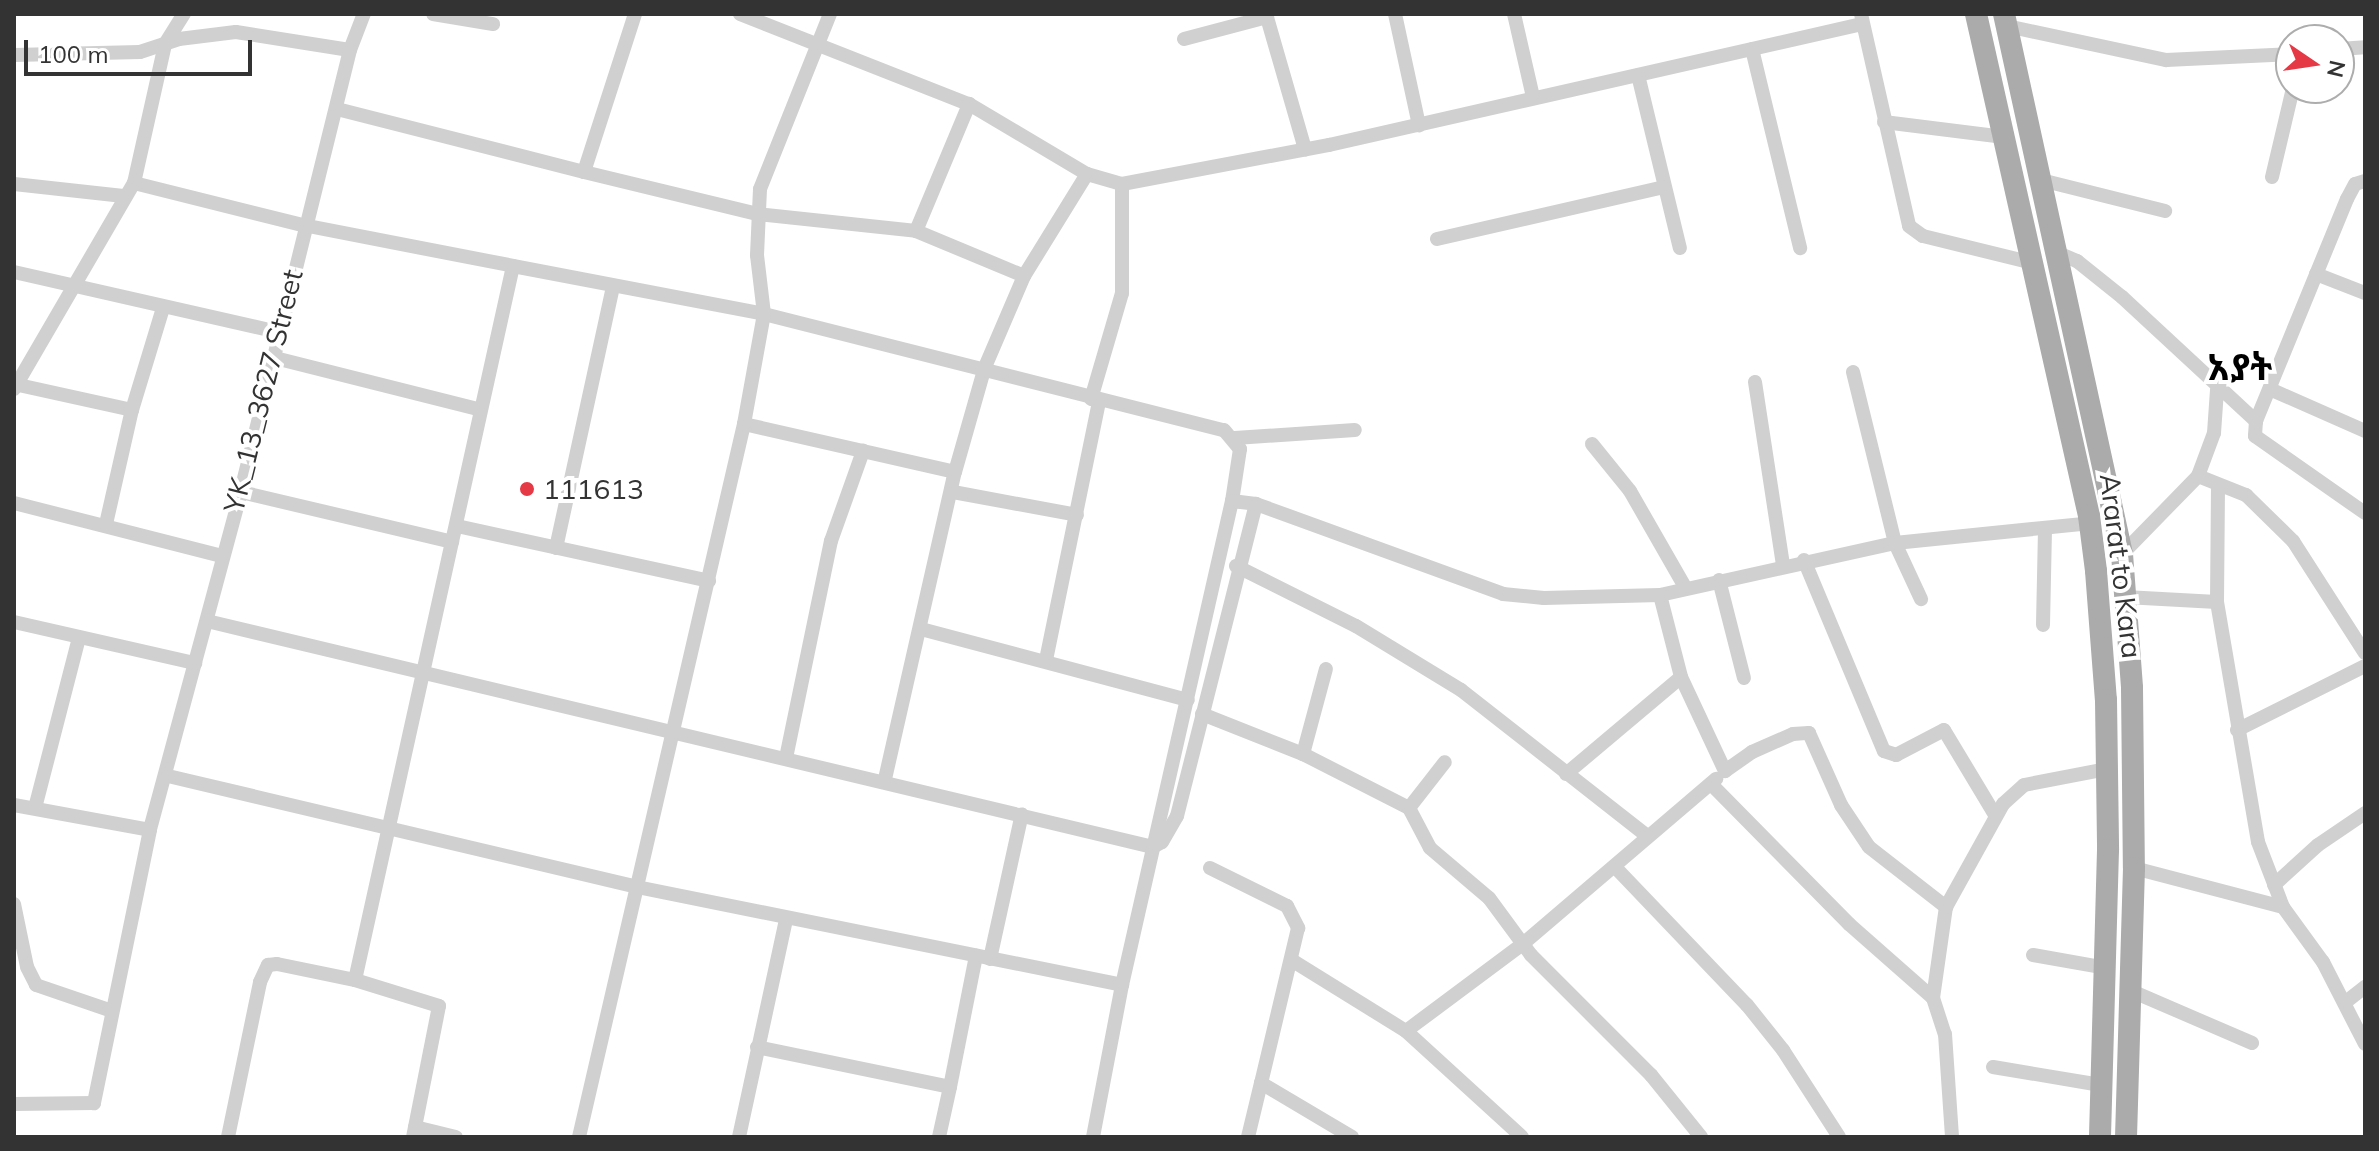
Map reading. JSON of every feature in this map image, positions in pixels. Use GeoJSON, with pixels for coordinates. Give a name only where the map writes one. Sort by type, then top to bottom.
{"type":"FeatureCollection","features":[{"type":"Feature","properties":{"kind":"main road","name":"Ararat to Kara"},"geometry":{"type":"LineString","coordinates":[[1976,14],[2091,523],[2103,646],[2107,769],[2106,968],[2100,1137]]}},
{"type":"Feature","properties":{"kind":"main road","name":"Ararat to Kara"},"geometry":{"type":"LineString","coordinates":[[2005,20],[2122,554],[2134,868],[2126,1137]]}},
{"type":"Feature","properties":{"kind":"main road"},"geometry":{"type":"LineString","coordinates":[[2053,353],[2079,350]]}},
{"type":"Feature","properties":{"kind":"main road"},"geometry":{"type":"LineString","coordinates":[[2106,924],[2131,926]]}},
{"type":"Feature","properties":{"kind":"street"},"geometry":{"type":"LineString","coordinates":[[132,410],[15,386],[123,196],[134,183],[165,44],[184,14]]}},
{"type":"Feature","properties":{"kind":"street","name":"YK_13_3627 Street"},"geometry":{"type":"LineString","coordinates":[[14,1104],[94,1103],[150,830],[168,776],[275,358],[303,225],[337,109],[350,50],[364,14]]}},
{"type":"Feature","properties":{"kind":"street"},"geometry":{"type":"LineString","coordinates":[[433,14],[493,24]]}},
{"type":"Feature","properties":{"kind":"street"},"geometry":{"type":"LineString","coordinates":[[584,172],[635,14]]}},
{"type":"Feature","properties":{"kind":"street"},"geometry":{"type":"LineString","coordinates":[[740,14],[969,104],[1087,174],[1122,184],[1419,125],[1752,49],[1862,19],[1884,122],[1914,231],[2033,263]]}},
{"type":"Feature","properties":{"kind":"street"},"geometry":{"type":"LineString","coordinates":[[579,1137],[744,424],[764,314],[758,214],[760,189],[815,44],[830,14]]}},
{"type":"Feature","properties":{"kind":"street"},"geometry":{"type":"LineString","coordinates":[[1395,14],[1419,125]]}},
{"type":"Feature","properties":{"kind":"street"},"geometry":{"type":"LineString","coordinates":[[1514,14],[1533,97]]}},
{"type":"Feature","properties":{"kind":"street"},"geometry":{"type":"LineString","coordinates":[[1184,39],[1267,16],[1305,149]]}},
{"type":"Feature","properties":{"kind":"street"},"geometry":{"type":"LineString","coordinates":[[2005,20],[2166,60],[2275,55]]}},
{"type":"Feature","properties":{"kind":"street"},"geometry":{"type":"LineString","coordinates":[[14,55],[140,52],[165,44],[236,32],[350,50]]}},
{"type":"Feature","properties":{"kind":"street"},"geometry":{"type":"LineString","coordinates":[[1752,49],[1800,248]]}},
{"type":"Feature","properties":{"kind":"street"},"geometry":{"type":"LineString","coordinates":[[1638,75],[1680,248]]}},
{"type":"Feature","properties":{"kind":"street"},"geometry":{"type":"LineString","coordinates":[[916,231],[969,104]]}},
{"type":"Feature","properties":{"kind":"street"},"geometry":{"type":"LineString","coordinates":[[2272,177],[2289,104]]}},
{"type":"Feature","properties":{"kind":"street"},"geometry":{"type":"LineString","coordinates":[[337,109],[758,214],[916,231],[1024,276]]}},
{"type":"Feature","properties":{"kind":"street"},"geometry":{"type":"LineString","coordinates":[[1884,122],[2004,137]]}},
{"type":"Feature","properties":{"kind":"street"},"geometry":{"type":"LineString","coordinates":[[885,779],[953,492],[955,472],[985,367],[1024,276],[1087,174]]}},
{"type":"Feature","properties":{"kind":"street"},"geometry":{"type":"LineString","coordinates":[[2041,180],[2165,211]]}},
{"type":"Feature","properties":{"kind":"street"},"geometry":{"type":"LineString","coordinates":[[2365,181],[2355,184],[2347,199],[2272,390],[2256,421],[2255,436],[2264,446],[2365,513]]}},
{"type":"Feature","properties":{"kind":"street"},"geometry":{"type":"LineString","coordinates":[[134,183],[303,225],[764,314],[985,367],[1095,400],[1224,430],[1235,438],[1240,449],[1232,501],[1122,985],[1093,1137]]}},
{"type":"Feature","properties":{"kind":"street"},"geometry":{"type":"LineString","coordinates":[[14,184],[123,196]]}},
{"type":"Feature","properties":{"kind":"street"},"geometry":{"type":"LineString","coordinates":[[1046,660],[1077,515],[1095,400],[1122,293],[1122,184]]}},
{"type":"Feature","properties":{"kind":"street"},"geometry":{"type":"LineString","coordinates":[[1437,239],[1664,187]]}},
{"type":"Feature","properties":{"kind":"street"},"geometry":{"type":"LineString","coordinates":[[2058,253],[2077,261],[2122,297],[2217,390],[2256,421]]}},
{"type":"Feature","properties":{"kind":"street"},"geometry":{"type":"LineString","coordinates":[[355,980],[457,526],[478,409],[513,266]]}},
{"type":"Feature","properties":{"kind":"street"},"geometry":{"type":"LineString","coordinates":[[14,272],[279,332]]}},
{"type":"Feature","properties":{"kind":"street"},"geometry":{"type":"LineString","coordinates":[[2316,274],[2365,293]]}},
{"type":"Feature","properties":{"kind":"street"},"geometry":{"type":"LineString","coordinates":[[556,548],[613,286]]}},
{"type":"Feature","properties":{"kind":"street"},"geometry":{"type":"LineString","coordinates":[[106,524],[132,410],[163,308]]}},
{"type":"Feature","properties":{"kind":"street"},"geometry":{"type":"LineString","coordinates":[[275,358],[478,409]]}},
{"type":"Feature","properties":{"kind":"street"},"geometry":{"type":"LineString","coordinates":[[1853,372],[1895,543],[1921,599]]}},
{"type":"Feature","properties":{"kind":"street"},"geometry":{"type":"LineString","coordinates":[[1755,382],[1783,564]]}},
{"type":"Feature","properties":{"kind":"street"},"geometry":{"type":"LineString","coordinates":[[2122,554],[2198,476],[2214,433],[2217,390]]}},
{"type":"Feature","properties":{"kind":"street"},"geometry":{"type":"LineString","coordinates":[[2272,390],[2365,431]]}},
{"type":"Feature","properties":{"kind":"street"},"geometry":{"type":"LineString","coordinates":[[744,424],[955,472]]}},
{"type":"Feature","properties":{"kind":"street"},"geometry":{"type":"LineString","coordinates":[[1235,438],[1355,430]]}},
{"type":"Feature","properties":{"kind":"street"},"geometry":{"type":"LineString","coordinates":[[1592,444],[1630,491],[1685,587]]}},
{"type":"Feature","properties":{"kind":"street"},"geometry":{"type":"LineString","coordinates":[[786,758],[812,650],[824,569],[863,451]]}},
{"type":"Feature","properties":{"kind":"street"},"geometry":{"type":"LineString","coordinates":[[2198,476],[2218,487],[2246,495],[2266,510],[2293,541],[2365,653]]}},
{"type":"Feature","properties":{"kind":"street"},"geometry":{"type":"LineString","coordinates":[[2218,487],[2217,602],[2252,820],[2283,907],[2347,1001],[2365,1044]]}},
{"type":"Feature","properties":{"kind":"street"},"geometry":{"type":"LineString","coordinates":[[241,492],[452,542]]}},
{"type":"Feature","properties":{"kind":"street"},"geometry":{"type":"LineString","coordinates":[[953,492],[1077,515]]}},
{"type":"Feature","properties":{"kind":"street"},"geometry":{"type":"LineString","coordinates":[[1232,501],[1256,504],[1503,594],[1611,599],[1660,595],[1783,564],[1895,543],[2091,523]]}},
{"type":"Feature","properties":{"kind":"street"},"geometry":{"type":"LineString","coordinates":[[14,503],[222,556]]}},
{"type":"Feature","properties":{"kind":"street"},"geometry":{"type":"LineString","coordinates":[[207,621],[885,779],[1153,847],[1162,842],[1177,816],[1236,566],[1256,504]]}},
{"type":"Feature","properties":{"kind":"street"},"geometry":{"type":"LineString","coordinates":[[457,526],[709,581]]}},
{"type":"Feature","properties":{"kind":"street"},"geometry":{"type":"LineString","coordinates":[[2043,625],[2045,530]]}},
{"type":"Feature","properties":{"kind":"street"},"geometry":{"type":"LineString","coordinates":[[1804,560],[1884,751],[1896,755],[1944,730],[1995,815]]}},
{"type":"Feature","properties":{"kind":"street"},"geometry":{"type":"LineString","coordinates":[[1236,566],[1356,626],[1461,690],[1647,836]]}},
{"type":"Feature","properties":{"kind":"street"},"geometry":{"type":"LineString","coordinates":[[1719,580],[1744,678]]}},
{"type":"Feature","properties":{"kind":"street"},"geometry":{"type":"LineString","coordinates":[[1660,595],[1681,677],[1725,771]]}},
{"type":"Feature","properties":{"kind":"street"},"geometry":{"type":"LineString","coordinates":[[2125,597],[2217,602]]}},
{"type":"Feature","properties":{"kind":"street"},"geometry":{"type":"LineString","coordinates":[[14,622],[195,663]]}},
{"type":"Feature","properties":{"kind":"street"},"geometry":{"type":"LineString","coordinates":[[921,629],[1188,700]]}},
{"type":"Feature","properties":{"kind":"street"},"geometry":{"type":"LineString","coordinates":[[35,808],[79,638]]}},
{"type":"Feature","properties":{"kind":"street"},"geometry":{"type":"LineString","coordinates":[[2237,730],[2365,666]]}},
{"type":"Feature","properties":{"kind":"street"},"geometry":{"type":"LineString","coordinates":[[1303,754],[1326,669]]}},
{"type":"Feature","properties":{"kind":"street"},"geometry":{"type":"LineString","coordinates":[[1566,774],[1681,677]]}},
{"type":"Feature","properties":{"kind":"street"},"geometry":{"type":"LineString","coordinates":[[1202,714],[1303,754],[1409,808],[1430,848],[1489,898],[1524,943],[1651,1075],[1701,1137]]}},
{"type":"Feature","properties":{"kind":"street"},"geometry":{"type":"LineString","coordinates":[[1406,1031],[1524,943],[1725,771],[1752,752],[1802,731],[1809,733],[1841,805],[1869,847],[1946,907]]}},
{"type":"Feature","properties":{"kind":"street"},"geometry":{"type":"LineString","coordinates":[[1409,808],[1445,762]]}},
{"type":"Feature","properties":{"kind":"street"},"geometry":{"type":"LineString","coordinates":[[1952,1137],[1945,1034],[1933,998],[1946,907],[1995,815],[2024,785],[2107,769]]}},
{"type":"Feature","properties":{"kind":"street"},"geometry":{"type":"LineString","coordinates":[[168,776],[388,831],[637,887],[1122,985]]}},
{"type":"Feature","properties":{"kind":"street"},"geometry":{"type":"LineString","coordinates":[[1711,784],[1849,924],[1933,998]]}},
{"type":"Feature","properties":{"kind":"street"},"geometry":{"type":"LineString","coordinates":[[14,805],[150,830]]}},
{"type":"Feature","properties":{"kind":"street"},"geometry":{"type":"LineString","coordinates":[[2274,885],[2318,845],[2365,813]]}},
{"type":"Feature","properties":{"kind":"street"},"geometry":{"type":"LineString","coordinates":[[939,1137],[1022,814]]}},
{"type":"Feature","properties":{"kind":"street"},"geometry":{"type":"LineString","coordinates":[[1615,867],[1747,1005],[1783,1050],[1839,1137]]}},
{"type":"Feature","properties":{"kind":"street"},"geometry":{"type":"LineString","coordinates":[[1210,868],[1287,906],[1298,928],[1293,961],[1248,1137]]}},
{"type":"Feature","properties":{"kind":"street"},"geometry":{"type":"LineString","coordinates":[[2134,868],[2283,907]]}},
{"type":"Feature","properties":{"kind":"street"},"geometry":{"type":"LineString","coordinates":[[14,904],[27,967],[36,985],[112,1011]]}},
{"type":"Feature","properties":{"kind":"street"},"geometry":{"type":"LineString","coordinates":[[739,1137],[786,919]]}},
{"type":"Feature","properties":{"kind":"street"},"geometry":{"type":"LineString","coordinates":[[2033,955],[2106,968]]}},
{"type":"Feature","properties":{"kind":"street"},"geometry":{"type":"LineString","coordinates":[[1293,961],[1406,1031],[1522,1137]]}},
{"type":"Feature","properties":{"kind":"street"},"geometry":{"type":"LineString","coordinates":[[228,1137],[264,971],[277,964],[355,980],[441,1009],[414,1132],[456,1137]]}},
{"type":"Feature","properties":{"kind":"street"},"geometry":{"type":"LineString","coordinates":[[2347,1001],[2365,987]]}},
{"type":"Feature","properties":{"kind":"street"},"geometry":{"type":"LineString","coordinates":[[2129,990],[2252,1043]]}},
{"type":"Feature","properties":{"kind":"street"},"geometry":{"type":"LineString","coordinates":[[757,1047],[950,1087]]}},
{"type":"Feature","properties":{"kind":"street"},"geometry":{"type":"LineString","coordinates":[[1993,1067],[2101,1085]]}},
{"type":"Feature","properties":{"kind":"street"},"geometry":{"type":"LineString","coordinates":[[1261,1083],[1352,1137]]}},
{"type":"Feature","properties":{"kind":"place","name":"111613"},"geometry":{"type":"Point","coordinates":[527,489]}},
{"type":"Feature","properties":{"kind":"district","name":"አያት"},"geometry":{"type":"Point","coordinates":[2240,367]}}]}
